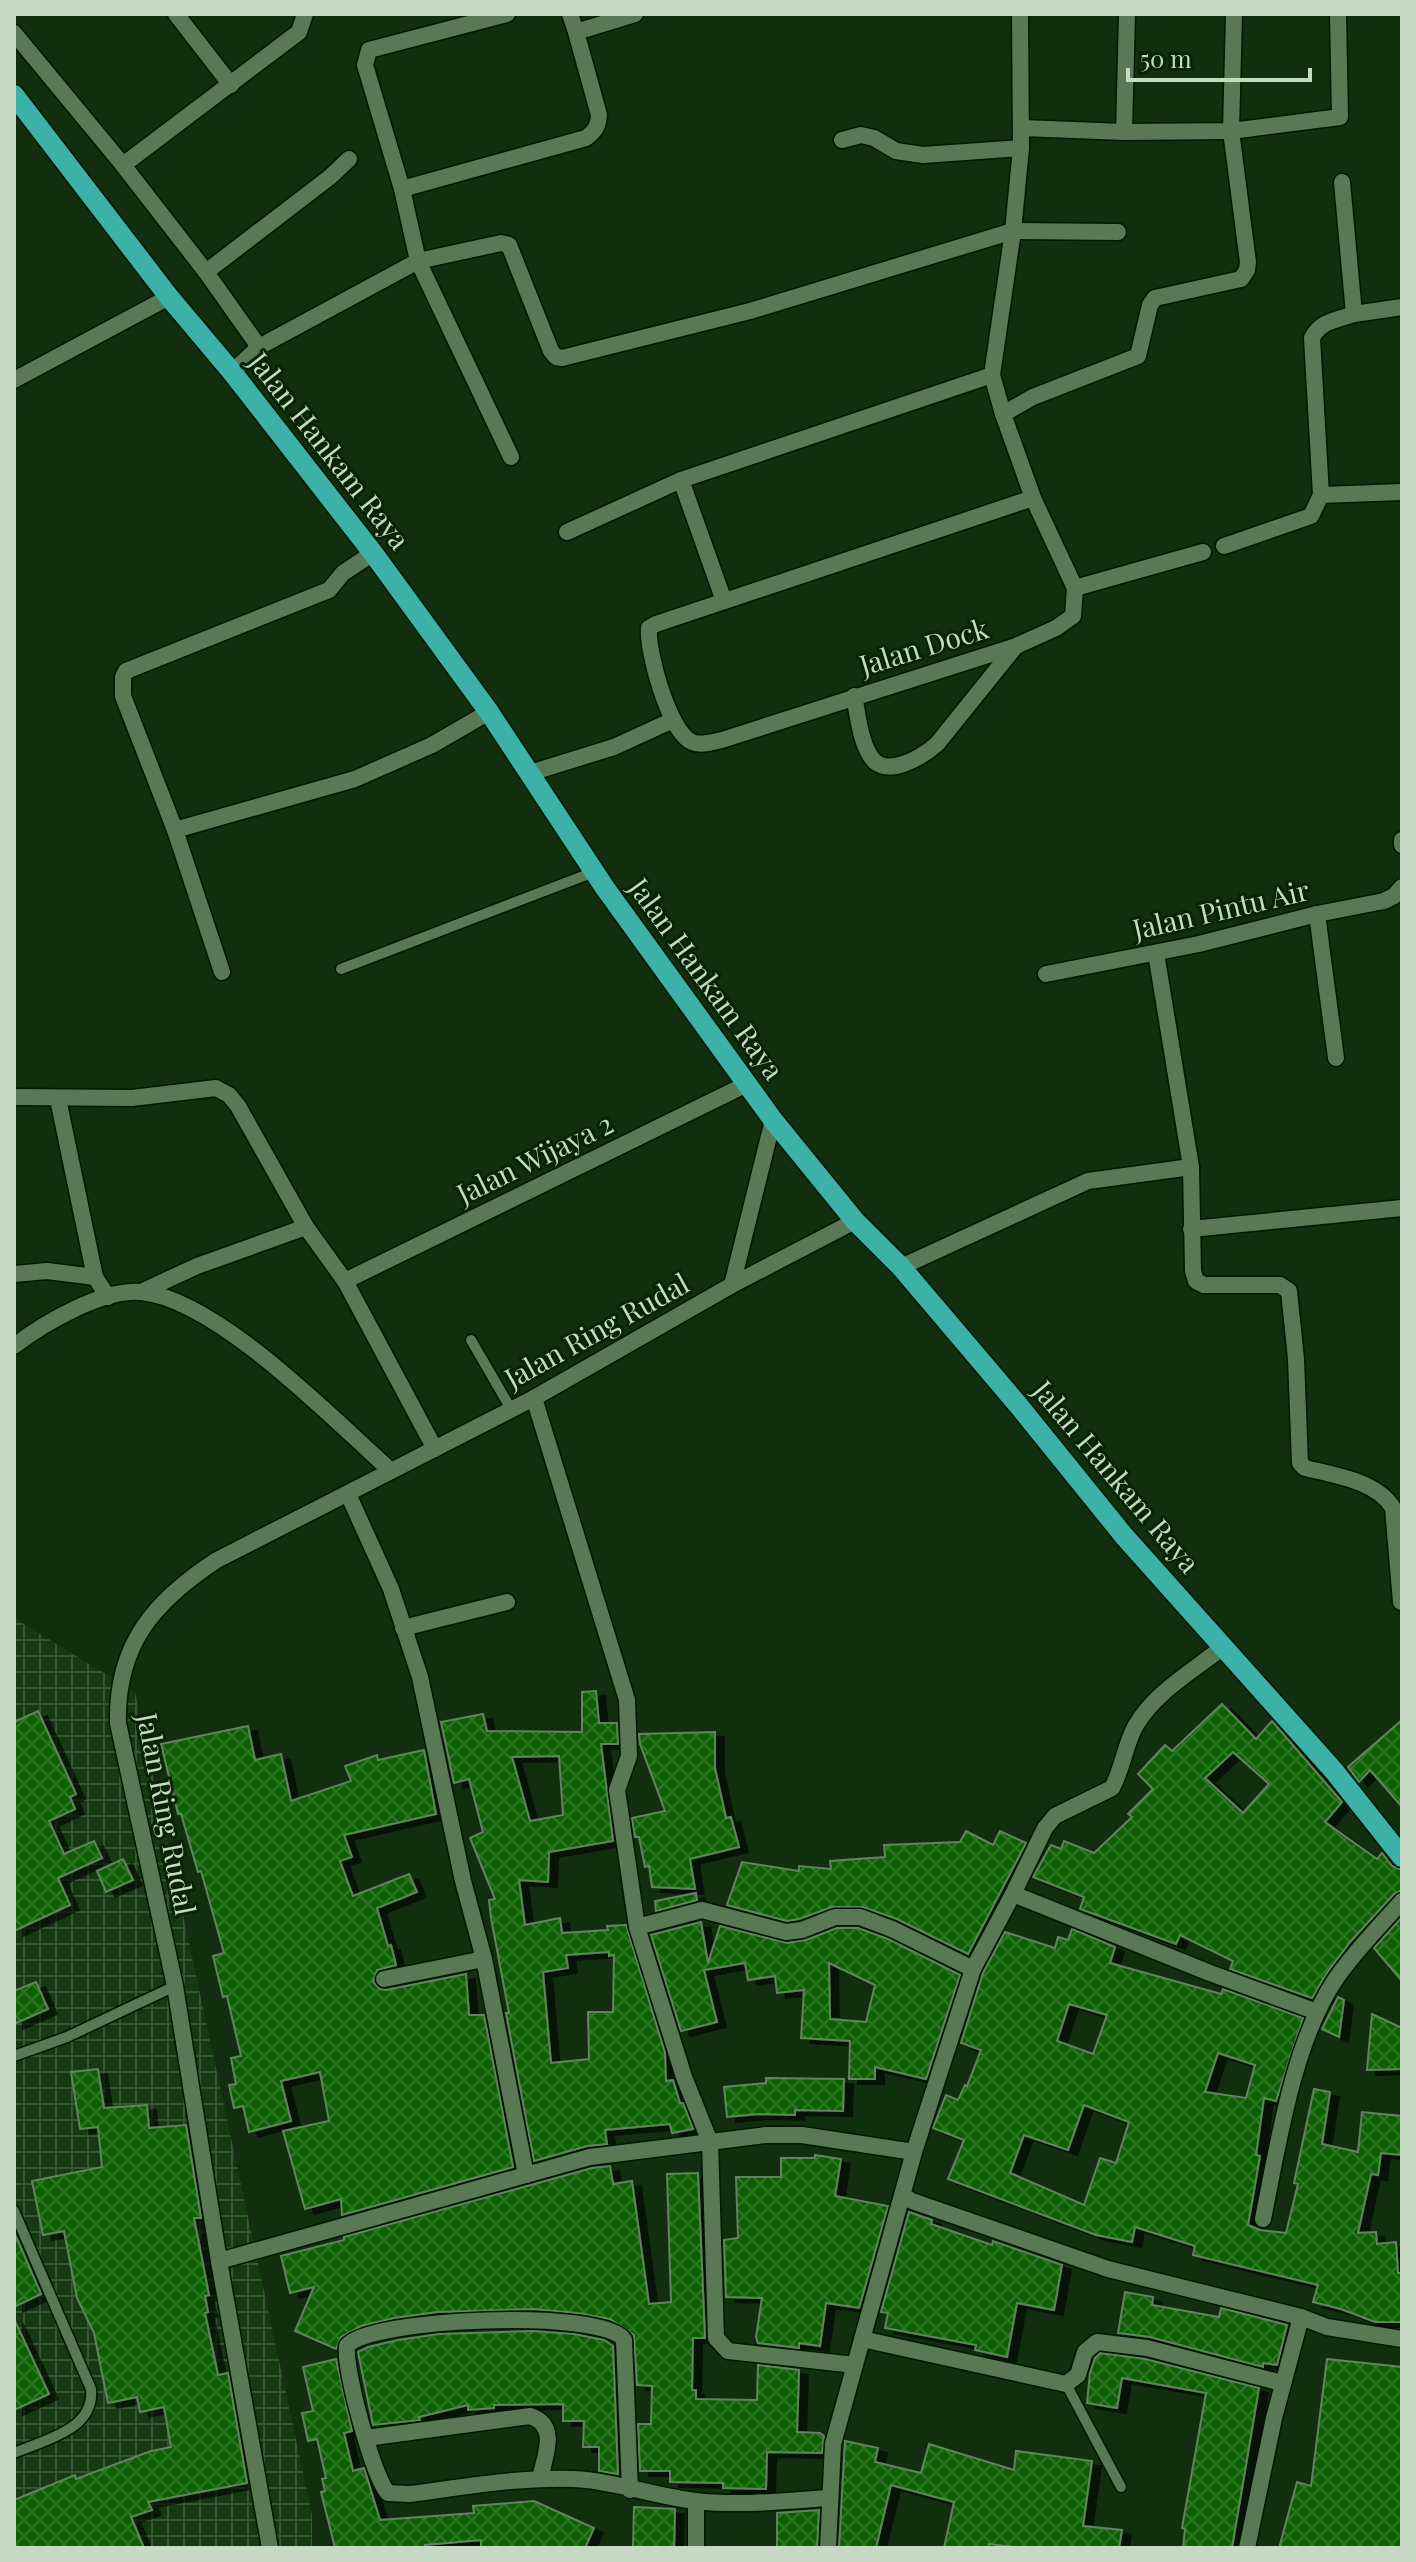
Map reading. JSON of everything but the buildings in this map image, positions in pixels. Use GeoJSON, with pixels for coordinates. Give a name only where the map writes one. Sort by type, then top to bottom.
{"type":"FeatureCollection","features":[{"type":"Feature","properties":{"kind":"main road","name":"Jalan Hankam Raya"},"geometry":{"type":"LineString","coordinates":[[14,95],[169,297],[232,372],[373,553],[489,712],[594,872],[773,1120],[855,1221],[901,1267],[1019,1406],[1124,1536],[1334,1771],[1402,1857]]}},
{"type":"Feature","properties":{"kind":"street"},"geometry":{"type":"LineString","coordinates":[[176,14],[231,85]]}},
{"type":"Feature","properties":{"kind":"street"},"geometry":{"type":"LineString","coordinates":[[123,165],[299,32],[305,14]]}},
{"type":"Feature","properties":{"kind":"street"},"geometry":{"type":"LineString","coordinates":[[507,14],[374,48],[366,55],[365,65],[402,189],[418,261],[511,457]]}},
{"type":"Feature","properties":{"kind":"street"},"geometry":{"type":"LineString","coordinates":[[402,189],[586,138],[594,132],[599,115],[570,14]]}},
{"type":"Feature","properties":{"kind":"street"},"geometry":{"type":"LineString","coordinates":[[576,32],[635,14]]}},
{"type":"Feature","properties":{"kind":"street"},"geometry":{"type":"LineString","coordinates":[[1020,14],[1021,148],[1013,231],[992,375],[1003,414],[1033,498],[1075,588],[1203,552]]}},
{"type":"Feature","properties":{"kind":"street"},"geometry":{"type":"LineString","coordinates":[[1124,132],[1127,14]]}},
{"type":"Feature","properties":{"kind":"street"},"geometry":{"type":"LineString","coordinates":[[1003,414],[1033,397],[1138,356],[1150,305],[1155,298],[1245,276],[1248,262],[1231,131],[1234,14]]}},
{"type":"Feature","properties":{"kind":"street"},"geometry":{"type":"LineString","coordinates":[[1022,128],[1124,132],[1231,131],[1340,117],[1338,14]]}},
{"type":"Feature","properties":{"kind":"street"},"geometry":{"type":"LineString","coordinates":[[14,33],[123,165],[206,272],[259,347]]}},
{"type":"Feature","properties":{"kind":"street"},"geometry":{"type":"LineString","coordinates":[[842,140],[861,135],[874,138],[896,151],[923,155],[1021,148]]}},
{"type":"Feature","properties":{"kind":"street"},"geometry":{"type":"LineString","coordinates":[[206,272],[349,159]]}},
{"type":"Feature","properties":{"kind":"street"},"geometry":{"type":"LineString","coordinates":[[1342,182],[1354,314]]}},
{"type":"Feature","properties":{"kind":"street"},"geometry":{"type":"LineString","coordinates":[[232,372],[259,347],[418,261],[501,243],[509,245],[551,351],[562,358],[750,311],[1013,231],[1118,232]]}},
{"type":"Feature","properties":{"kind":"street"},"geometry":{"type":"LineString","coordinates":[[14,380],[169,297]]}},
{"type":"Feature","properties":{"kind":"street"},"geometry":{"type":"LineString","coordinates":[[1224,546],[1311,516],[1321,495],[1312,338],[1317,328],[1354,314],[1402,307]]}},
{"type":"Feature","properties":{"kind":"street"},"geometry":{"type":"LineString","coordinates":[[567,532],[681,480],[992,375]]}},
{"type":"Feature","properties":{"kind":"street"},"geometry":{"type":"LineString","coordinates":[[681,480],[724,601]]}},
{"type":"Feature","properties":{"kind":"street"},"geometry":{"type":"LineString","coordinates":[[1321,495],[1402,492]]}},
{"type":"Feature","properties":{"kind":"street"},"geometry":{"type":"LineString","coordinates":[[530,773],[614,747],[673,720],[658,680],[649,628],[1033,498]]}},
{"type":"Feature","properties":{"kind":"street"},"geometry":{"type":"LineString","coordinates":[[222,972],[175,830],[123,696],[123,677],[126,671],[329,590],[343,573],[373,553]]}},
{"type":"Feature","properties":{"kind":"street","name":"Jalan Dock"},"geometry":{"type":"LineString","coordinates":[[673,720],[688,740],[703,744],[1016,646],[1071,620],[1075,588]]}},
{"type":"Feature","properties":{"kind":"street"},"geometry":{"type":"LineString","coordinates":[[854,696],[871,757],[879,764],[908,762],[937,744],[1016,646]]}},
{"type":"Feature","properties":{"kind":"street"},"geometry":{"type":"LineString","coordinates":[[175,830],[355,779],[432,745],[489,712]]}},
{"type":"Feature","properties":{"kind":"street","name":"Jalan Pintu Air"},"geometry":{"type":"LineString","coordinates":[[1046,974],[1156,953],[1384,901],[1402,887]]}},
{"type":"Feature","properties":{"kind":"street"},"geometry":{"type":"LineString","coordinates":[[1317,914],[1336,1058]]}},
{"type":"Feature","properties":{"kind":"street"},"geometry":{"type":"LineString","coordinates":[[1156,953],[1191,1167],[1191,1229],[1196,1281],[1204,1285],[1280,1285],[1289,1291],[1296,1359],[1300,1463],[1305,1468],[1375,1490],[1388,1499],[1393,1508],[1401,1602]]}},
{"type":"Feature","properties":{"kind":"street","name":"Jalan Wijaya 2"},"geometry":{"type":"LineString","coordinates":[[345,1281],[747,1084]]}},
{"type":"Feature","properties":{"kind":"street"},"geometry":{"type":"LineString","coordinates":[[14,1097],[132,1098],[203,1088],[223,1090],[238,1106],[306,1227],[345,1281],[435,1449]]}},
{"type":"Feature","properties":{"kind":"street"},"geometry":{"type":"LineString","coordinates":[[58,1099],[95,1277],[108,1297]]}},
{"type":"Feature","properties":{"kind":"street","name":"Jalan Ring Rudal"},"geometry":{"type":"LineString","coordinates":[[732,1285],[773,1120]]}},
{"type":"Feature","properties":{"kind":"street"},"geometry":{"type":"LineString","coordinates":[[901,1267],[1088,1181],[1191,1167]]}},
{"type":"Feature","properties":{"kind":"street"},"geometry":{"type":"LineString","coordinates":[[1191,1229],[1402,1208]]}},
{"type":"Feature","properties":{"kind":"street","name":"Jalan Ring Rudal"},"geometry":{"type":"LineString","coordinates":[[270,2548],[219,2261],[175,1986],[118,1723],[118,1684],[133,1642],[161,1605],[185,1581],[217,1560],[534,1398],[732,1285],[855,1221]]}},
{"type":"Feature","properties":{"kind":"street"},"geometry":{"type":"LineString","coordinates":[[14,1346],[41,1325],[108,1297],[141,1292],[197,1266],[306,1227]]}},
{"type":"Feature","properties":{"kind":"street"},"geometry":{"type":"LineString","coordinates":[[14,1274],[47,1271],[95,1277]]}},
{"type":"Feature","properties":{"kind":"street"},"geometry":{"type":"LineString","coordinates":[[141,1292],[202,1313],[272,1364],[391,1471]]}},
{"type":"Feature","properties":{"kind":"street"},"geometry":{"type":"LineString","coordinates":[[534,1398],[627,1700],[629,1756],[617,1790],[637,1927],[684,2077],[710,2142],[715,2329],[721,2345],[728,2351],[855,2365]]}},
{"type":"Feature","properties":{"kind":"street"},"geometry":{"type":"LineString","coordinates":[[348,1494],[391,1589],[420,1677],[463,1881],[484,1959],[526,2175]]}},
{"type":"Feature","properties":{"kind":"street"},"geometry":{"type":"LineString","coordinates":[[403,1628],[507,1602]]}},
{"type":"Feature","properties":{"kind":"street"},"geometry":{"type":"LineString","coordinates":[[828,2548],[833,2444],[914,2152],[973,1969],[1045,1828],[1055,1816],[1112,1788],[1134,1728],[1145,1712],[1156,1699],[1224,1646]]}},
{"type":"Feature","properties":{"kind":"street"},"geometry":{"type":"LineString","coordinates":[[1013,1894],[1317,2012]]}},
{"type":"Feature","properties":{"kind":"street"},"geometry":{"type":"LineString","coordinates":[[1263,2219],[1298,2065],[1317,2012],[1349,1960],[1402,1901]]}},
{"type":"Feature","properties":{"kind":"street"},"geometry":{"type":"LineString","coordinates":[[637,1927],[702,1910],[786,1932],[802,1930],[835,1917],[860,1917],[892,1929],[973,1969]]}},
{"type":"Feature","properties":{"kind":"street"},"geometry":{"type":"LineString","coordinates":[[384,1979],[484,1959]]}},
{"type":"Feature","properties":{"kind":"street"},"geometry":{"type":"LineString","coordinates":[[219,2261],[590,2157],[766,2135],[802,2135],[914,2152]]}},
{"type":"Feature","properties":{"kind":"street"},"geometry":{"type":"LineString","coordinates":[[902,2195],[1108,2269],[1301,2317],[1327,2327],[1402,2339]]}},
{"type":"Feature","properties":{"kind":"street"},"geometry":{"type":"LineString","coordinates":[[1247,2548],[1282,2383],[1301,2317]]}},
{"type":"Feature","properties":{"kind":"street"},"geometry":{"type":"LineString","coordinates":[[630,2490],[624,2340],[616,2331],[597,2326],[507,2319],[429,2324],[357,2337],[349,2342],[346,2352],[366,2438],[378,2478],[388,2493],[409,2494],[540,2478],[600,2481],[630,2490],[696,2501],[772,2502],[829,2498]]}},
{"type":"Feature","properties":{"kind":"street"},"geometry":{"type":"LineString","coordinates":[[862,2339],[1066,2384],[1078,2375],[1085,2352],[1097,2342],[1147,2348],[1282,2383]]}},
{"type":"Feature","properties":{"kind":"street"},"geometry":{"type":"LineString","coordinates":[[366,2438],[530,2416],[539,2418],[549,2437],[540,2478]]}},
{"type":"Feature","properties":{"kind":"street"},"geometry":{"type":"LineString","coordinates":[[696,2501],[696,2548]]}},
{"type":"Feature","properties":{"kind":"lane"},"geometry":{"type":"LineString","coordinates":[[341,969],[594,872]]}},
{"type":"Feature","properties":{"kind":"lane"},"geometry":{"type":"LineString","coordinates":[[471,1340],[511,1409]]}},
{"type":"Feature","properties":{"kind":"lane"},"geometry":{"type":"LineString","coordinates":[[14,2056],[67,2037],[175,1986]]}},
{"type":"Feature","properties":{"kind":"lane"},"geometry":{"type":"LineString","coordinates":[[14,2211],[91,2389],[92,2400],[90,2410],[75,2426],[14,2453]]}},
{"type":"Feature","properties":{"kind":"lane"},"geometry":{"type":"LineString","coordinates":[[1066,2384],[1121,2487]]}},
{"type":"Feature","properties":{"kind":"shaded area"},"geometry":{"type":"Polygon","coordinates":[[[14,1618],[135,1692],[312,2514],[312,2548],[14,2548],[14,1618]]]}}]}
